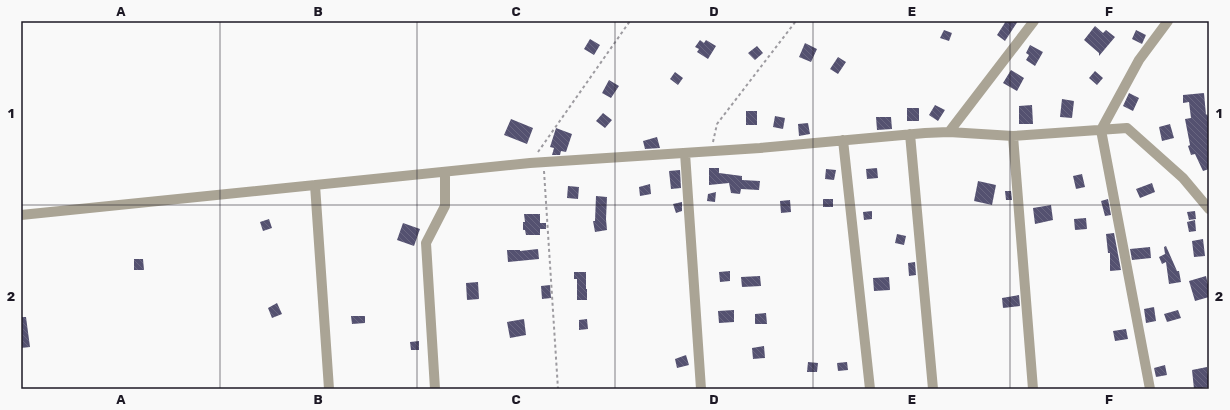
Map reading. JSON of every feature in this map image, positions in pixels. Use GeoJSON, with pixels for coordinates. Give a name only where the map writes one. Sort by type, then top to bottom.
{"type":"FeatureCollection","features":[{"type":"Feature","properties":{"kind":"street"},"geometry":{"type":"LineString","coordinates":[[949,132],[1034,21]]}},
{"type":"Feature","properties":{"kind":"street"},"geometry":{"type":"LineString","coordinates":[[1150,389],[1101,130],[1139,60],[1168,21]]}},
{"type":"Feature","properties":{"kind":"street"},"geometry":{"type":"LineString","coordinates":[[21,215],[530,163],[712,151],[910,134],[949,132],[1013,136],[1127,128],[1183,178],[1209,209]]}},
{"type":"Feature","properties":{"kind":"street"},"geometry":{"type":"LineString","coordinates":[[910,134],[933,389]]}},
{"type":"Feature","properties":{"kind":"street"},"geometry":{"type":"LineString","coordinates":[[1013,136],[1033,389]]}},
{"type":"Feature","properties":{"kind":"street"},"geometry":{"type":"LineString","coordinates":[[843,140],[870,389]]}},
{"type":"Feature","properties":{"kind":"street"},"geometry":{"type":"LineString","coordinates":[[685,153],[701,389]]}},
{"type":"Feature","properties":{"kind":"street"},"geometry":{"type":"LineString","coordinates":[[435,389],[426,243],[445,206],[445,172]]}},
{"type":"Feature","properties":{"kind":"street"},"geometry":{"type":"LineString","coordinates":[[315,185],[329,389]]}},
{"type":"Feature","properties":{"kind":"path"},"geometry":{"type":"LineString","coordinates":[[530,163],[630,21]]}},
{"type":"Feature","properties":{"kind":"path"},"geometry":{"type":"LineString","coordinates":[[712,151],[717,124],[796,21]]}},
{"type":"Feature","properties":{"kind":"path"},"geometry":{"type":"LineString","coordinates":[[544,162],[558,389]]}},
{"type":"Feature","properties":{"kind":"building"},"geometry":{"type":"Polygon","coordinates":[[[1006,21],[1018,21],[1005,41],[997,35],[1006,21]]]}},
{"type":"Feature","properties":{"kind":"building"},"geometry":{"type":"Polygon","coordinates":[[[1095,26],[1103,33],[1106,30],[1115,37],[1099,56],[1099,53],[1084,40],[1095,26]]]}},
{"type":"Feature","properties":{"kind":"building"},"geometry":{"type":"Polygon","coordinates":[[[944,30],[952,33],[949,41],[940,38],[944,30]]]}},
{"type":"Feature","properties":{"kind":"building"},"geometry":{"type":"Polygon","coordinates":[[[1136,30],[1146,35],[1142,44],[1132,39],[1136,30]]]}},
{"type":"Feature","properties":{"kind":"building"},"geometry":{"type":"Polygon","coordinates":[[[590,39],[600,45],[594,55],[584,49],[590,39]]]}},
{"type":"Feature","properties":{"kind":"building"},"geometry":{"type":"Polygon","coordinates":[[[700,40],[704,43],[706,40],[716,46],[708,59],[697,52],[699,49],[695,47],[700,40]]]}},
{"type":"Feature","properties":{"kind":"building"},"geometry":{"type":"Polygon","coordinates":[[[805,43],[817,49],[811,62],[799,57],[805,43]]]}},
{"type":"Feature","properties":{"kind":"building"},"geometry":{"type":"Polygon","coordinates":[[[1030,45],[1043,52],[1035,66],[1026,60],[1029,55],[1026,53],[1030,45]]]}},
{"type":"Feature","properties":{"kind":"building"},"geometry":{"type":"Polygon","coordinates":[[[757,46],[763,53],[755,60],[748,53],[757,46]]]}},
{"type":"Feature","properties":{"kind":"building"},"geometry":{"type":"Polygon","coordinates":[[[838,57],[846,62],[838,74],[830,69],[838,57]]]}},
{"type":"Feature","properties":{"kind":"building"},"geometry":{"type":"Polygon","coordinates":[[[1011,70],[1024,78],[1017,91],[1003,83],[1011,70]]]}},
{"type":"Feature","properties":{"kind":"building"},"geometry":{"type":"Polygon","coordinates":[[[1095,71],[1103,78],[1097,85],[1089,78],[1095,71]]]}},
{"type":"Feature","properties":{"kind":"building"},"geometry":{"type":"Polygon","coordinates":[[[675,72],[683,78],[678,85],[670,79],[675,72]]]}},
{"type":"Feature","properties":{"kind":"building"},"geometry":{"type":"Polygon","coordinates":[[[609,80],[619,86],[611,98],[602,93],[609,80]]]}},
{"type":"Feature","properties":{"kind":"building"},"geometry":{"type":"Polygon","coordinates":[[[1129,93],[1139,98],[1133,111],[1123,106],[1129,93]]]}},
{"type":"Feature","properties":{"kind":"building"},"geometry":{"type":"Polygon","coordinates":[[[1204,93],[1206,115],[1207,114],[1208,117],[1209,116],[1209,169],[1203,171],[1195,154],[1191,155],[1188,146],[1190,145],[1185,119],[1191,118],[1189,102],[1183,103],[1183,95],[1204,93]]]}},
{"type":"Feature","properties":{"kind":"building"},"geometry":{"type":"Polygon","coordinates":[[[1062,99],[1074,101],[1072,118],[1060,117],[1062,99]]]}},
{"type":"Feature","properties":{"kind":"building"},"geometry":{"type":"Polygon","coordinates":[[[935,105],[945,110],[938,121],[929,115],[935,105]]]}},
{"type":"Feature","properties":{"kind":"building"},"geometry":{"type":"Polygon","coordinates":[[[1032,105],[1033,124],[1019,124],[1019,106],[1032,105]]]}},
{"type":"Feature","properties":{"kind":"building"},"geometry":{"type":"Polygon","coordinates":[[[907,108],[919,108],[919,121],[907,121],[907,108]]]}},
{"type":"Feature","properties":{"kind":"building"},"geometry":{"type":"Polygon","coordinates":[[[746,111],[757,111],[757,125],[746,125],[746,111]]]}},
{"type":"Feature","properties":{"kind":"building"},"geometry":{"type":"Polygon","coordinates":[[[603,113],[612,120],[605,128],[596,121],[603,113]]]}},
{"type":"Feature","properties":{"kind":"building"},"geometry":{"type":"Polygon","coordinates":[[[775,116],[785,118],[783,129],[773,127],[775,116]]]}},
{"type":"Feature","properties":{"kind":"building"},"geometry":{"type":"Polygon","coordinates":[[[876,117],[891,117],[892,129],[877,130],[876,117]]]}},
{"type":"Feature","properties":{"kind":"building"},"geometry":{"type":"Polygon","coordinates":[[[511,119],[533,128],[527,144],[504,135],[511,119]]]}},
{"type":"Feature","properties":{"kind":"building"},"geometry":{"type":"Polygon","coordinates":[[[808,123],[810,134],[799,136],[798,124],[808,123]]]}},
{"type":"Feature","properties":{"kind":"building"},"geometry":{"type":"Polygon","coordinates":[[[1170,124],[1174,138],[1162,141],[1159,127],[1170,124]]]}},
{"type":"Feature","properties":{"kind":"building"},"geometry":{"type":"Polygon","coordinates":[[[556,128],[572,134],[566,152],[561,151],[560,155],[552,155],[554,148],[550,147],[556,128]]]}},
{"type":"Feature","properties":{"kind":"building"},"geometry":{"type":"Polygon","coordinates":[[[657,137],[660,148],[645,149],[643,141],[657,137]]]}},
{"type":"Feature","properties":{"kind":"building"},"geometry":{"type":"Polygon","coordinates":[[[709,168],[719,168],[719,173],[742,176],[742,180],[760,181],[759,190],[741,189],[740,194],[731,193],[729,183],[709,185],[709,168]]]}},
{"type":"Feature","properties":{"kind":"building"},"geometry":{"type":"Polygon","coordinates":[[[877,168],[878,178],[867,179],[866,169],[877,168]]]}},
{"type":"Feature","properties":{"kind":"building"},"geometry":{"type":"Polygon","coordinates":[[[826,169],[836,170],[834,180],[825,179],[826,169]]]}},
{"type":"Feature","properties":{"kind":"building"},"geometry":{"type":"Polygon","coordinates":[[[680,170],[681,188],[671,189],[669,171],[680,170]]]}},
{"type":"Feature","properties":{"kind":"building"},"geometry":{"type":"Polygon","coordinates":[[[1082,174],[1085,187],[1076,189],[1073,176],[1082,174]]]}},
{"type":"Feature","properties":{"kind":"building"},"geometry":{"type":"Polygon","coordinates":[[[978,181],[996,185],[992,205],[974,201],[978,181]]]}},
{"type":"Feature","properties":{"kind":"building"},"geometry":{"type":"Polygon","coordinates":[[[1152,183],[1155,192],[1140,198],[1136,189],[1152,183]]]}},
{"type":"Feature","properties":{"kind":"building"},"geometry":{"type":"Polygon","coordinates":[[[650,184],[651,194],[640,196],[639,187],[650,184]]]}},
{"type":"Feature","properties":{"kind":"building"},"geometry":{"type":"Polygon","coordinates":[[[568,186],[579,187],[578,199],[567,198],[568,186]]]}},
{"type":"Feature","properties":{"kind":"building"},"geometry":{"type":"Polygon","coordinates":[[[1005,191],[1011,191],[1012,200],[1006,200],[1005,191]]]}},
{"type":"Feature","properties":{"kind":"building"},"geometry":{"type":"Polygon","coordinates":[[[716,192],[715,202],[707,201],[708,194],[716,192]]]}},
{"type":"Feature","properties":{"kind":"building"},"geometry":{"type":"Polygon","coordinates":[[[596,196],[607,197],[607,230],[595,232],[593,221],[595,221],[596,196]]]}},
{"type":"Feature","properties":{"kind":"building"},"geometry":{"type":"Polygon","coordinates":[[[823,199],[833,199],[833,207],[823,207],[823,199]]]}},
{"type":"Feature","properties":{"kind":"building"},"geometry":{"type":"Polygon","coordinates":[[[1108,199],[1111,215],[1105,216],[1101,201],[1108,199]]]}},
{"type":"Feature","properties":{"kind":"building"},"geometry":{"type":"Polygon","coordinates":[[[790,200],[791,212],[781,213],[780,201],[790,200]]]}},
{"type":"Feature","properties":{"kind":"building"},"geometry":{"type":"Polygon","coordinates":[[[682,202],[682,211],[676,213],[673,204],[682,202]]]}},
{"type":"Feature","properties":{"kind":"building"},"geometry":{"type":"Polygon","coordinates":[[[1051,205],[1053,220],[1035,224],[1033,208],[1051,205]]]}},
{"type":"Feature","properties":{"kind":"building"},"geometry":{"type":"Polygon","coordinates":[[[872,211],[872,219],[864,220],[863,212],[872,211]]]}},
{"type":"Feature","properties":{"kind":"building"},"geometry":{"type":"Polygon","coordinates":[[[1195,211],[1196,219],[1189,220],[1187,212],[1195,211]]]}},
{"type":"Feature","properties":{"kind":"building"},"geometry":{"type":"Polygon","coordinates":[[[524,214],[540,214],[540,223],[546,223],[546,229],[540,229],[540,235],[526,235],[525,230],[523,230],[523,222],[525,222],[524,214]]]}},
{"type":"Feature","properties":{"kind":"building"},"geometry":{"type":"Polygon","coordinates":[[[1086,218],[1087,229],[1075,230],[1074,219],[1086,218]]]}},
{"type":"Feature","properties":{"kind":"building"},"geometry":{"type":"Polygon","coordinates":[[[269,219],[272,228],[263,231],[260,222],[269,219]]]}},
{"type":"Feature","properties":{"kind":"building"},"geometry":{"type":"Polygon","coordinates":[[[1195,220],[1196,231],[1189,232],[1187,222],[1195,220]]]}},
{"type":"Feature","properties":{"kind":"building"},"geometry":{"type":"Polygon","coordinates":[[[403,223],[420,229],[414,246],[397,240],[403,223]]]}},
{"type":"Feature","properties":{"kind":"building"},"geometry":{"type":"Polygon","coordinates":[[[1114,233],[1121,270],[1110,271],[1110,253],[1108,253],[1106,234],[1114,233]]]}},
{"type":"Feature","properties":{"kind":"building"},"geometry":{"type":"Polygon","coordinates":[[[897,234],[906,236],[904,245],[895,243],[897,234]]]}},
{"type":"Feature","properties":{"kind":"building"},"geometry":{"type":"Polygon","coordinates":[[[1203,239],[1205,256],[1194,257],[1192,241],[1203,239]]]}},
{"type":"Feature","properties":{"kind":"building"},"geometry":{"type":"Polygon","coordinates":[[[1166,246],[1177,271],[1179,271],[1181,282],[1169,284],[1166,262],[1162,264],[1159,257],[1165,254],[1164,247],[1166,246]]]}},
{"type":"Feature","properties":{"kind":"building"},"geometry":{"type":"Polygon","coordinates":[[[1150,247],[1151,258],[1132,260],[1130,249],[1150,247]]]}},
{"type":"Feature","properties":{"kind":"building"},"geometry":{"type":"Polygon","coordinates":[[[538,249],[539,259],[508,262],[507,250],[520,251],[538,249]]]}},
{"type":"Feature","properties":{"kind":"building"},"geometry":{"type":"Polygon","coordinates":[[[134,259],[143,259],[144,270],[134,270],[134,259]]]}},
{"type":"Feature","properties":{"kind":"building"},"geometry":{"type":"Polygon","coordinates":[[[915,262],[916,275],[909,276],[908,263],[915,262]]]}},
{"type":"Feature","properties":{"kind":"building"},"geometry":{"type":"Polygon","coordinates":[[[730,271],[730,281],[720,282],[719,272],[730,271]]]}},
{"type":"Feature","properties":{"kind":"building"},"geometry":{"type":"Polygon","coordinates":[[[574,272],[586,272],[587,300],[577,300],[577,279],[574,279],[574,272]]]}},
{"type":"Feature","properties":{"kind":"building"},"geometry":{"type":"Polygon","coordinates":[[[760,276],[761,286],[742,287],[741,277],[760,276]]]}},
{"type":"Feature","properties":{"kind":"building"},"geometry":{"type":"Polygon","coordinates":[[[1206,276],[1209,297],[1195,301],[1189,281],[1206,276]]]}},
{"type":"Feature","properties":{"kind":"building"},"geometry":{"type":"Polygon","coordinates":[[[889,277],[890,290],[874,291],[873,278],[889,277]]]}},
{"type":"Feature","properties":{"kind":"building"},"geometry":{"type":"Polygon","coordinates":[[[478,282],[479,299],[467,300],[466,283],[478,282]]]}},
{"type":"Feature","properties":{"kind":"building"},"geometry":{"type":"Polygon","coordinates":[[[550,285],[551,298],[542,299],[541,286],[550,285]]]}},
{"type":"Feature","properties":{"kind":"building"},"geometry":{"type":"Polygon","coordinates":[[[1019,295],[1020,306],[1003,308],[1002,298],[1019,295]]]}},
{"type":"Feature","properties":{"kind":"building"},"geometry":{"type":"Polygon","coordinates":[[[277,303],[282,314],[272,318],[268,308],[277,303]]]}},
{"type":"Feature","properties":{"kind":"building"},"geometry":{"type":"Polygon","coordinates":[[[1154,307],[1156,321],[1146,323],[1144,309],[1154,307]]]}},
{"type":"Feature","properties":{"kind":"building"},"geometry":{"type":"Polygon","coordinates":[[[734,310],[734,322],[719,323],[718,311],[734,310]]]}},
{"type":"Feature","properties":{"kind":"building"},"geometry":{"type":"Polygon","coordinates":[[[1178,310],[1181,318],[1167,322],[1164,314],[1178,310]]]}},
{"type":"Feature","properties":{"kind":"building"},"geometry":{"type":"Polygon","coordinates":[[[766,313],[767,324],[755,324],[755,314],[766,313]]]}},
{"type":"Feature","properties":{"kind":"building"},"geometry":{"type":"Polygon","coordinates":[[[351,316],[365,316],[365,323],[352,324],[351,316]]]}},
{"type":"Feature","properties":{"kind":"building"},"geometry":{"type":"Polygon","coordinates":[[[21,317],[26,317],[30,347],[21,348],[21,317]]]}},
{"type":"Feature","properties":{"kind":"building"},"geometry":{"type":"Polygon","coordinates":[[[524,319],[526,335],[510,338],[507,322],[524,319]]]}},
{"type":"Feature","properties":{"kind":"building"},"geometry":{"type":"Polygon","coordinates":[[[587,319],[588,329],[579,330],[579,320],[587,319]]]}},
{"type":"Feature","properties":{"kind":"building"},"geometry":{"type":"Polygon","coordinates":[[[1126,329],[1128,339],[1115,341],[1113,331],[1126,329]]]}},
{"type":"Feature","properties":{"kind":"building"},"geometry":{"type":"Polygon","coordinates":[[[419,341],[419,350],[411,350],[410,342],[419,341]]]}},
{"type":"Feature","properties":{"kind":"building"},"geometry":{"type":"Polygon","coordinates":[[[764,346],[765,358],[753,359],[752,348],[764,346]]]}},
{"type":"Feature","properties":{"kind":"building"},"geometry":{"type":"Polygon","coordinates":[[[686,355],[689,365],[677,368],[675,359],[686,355]]]}},
{"type":"Feature","properties":{"kind":"building"},"geometry":{"type":"Polygon","coordinates":[[[808,362],[818,363],[817,372],[807,372],[808,362]]]}},
{"type":"Feature","properties":{"kind":"building"},"geometry":{"type":"Polygon","coordinates":[[[847,362],[848,370],[838,371],[837,363],[847,362]]]}},
{"type":"Feature","properties":{"kind":"building"},"geometry":{"type":"Polygon","coordinates":[[[1165,365],[1167,375],[1156,377],[1154,368],[1165,365]]]}},
{"type":"Feature","properties":{"kind":"building"},"geometry":{"type":"Polygon","coordinates":[[[1207,367],[1209,387],[1194,389],[1192,370],[1207,367]]]}}]}
